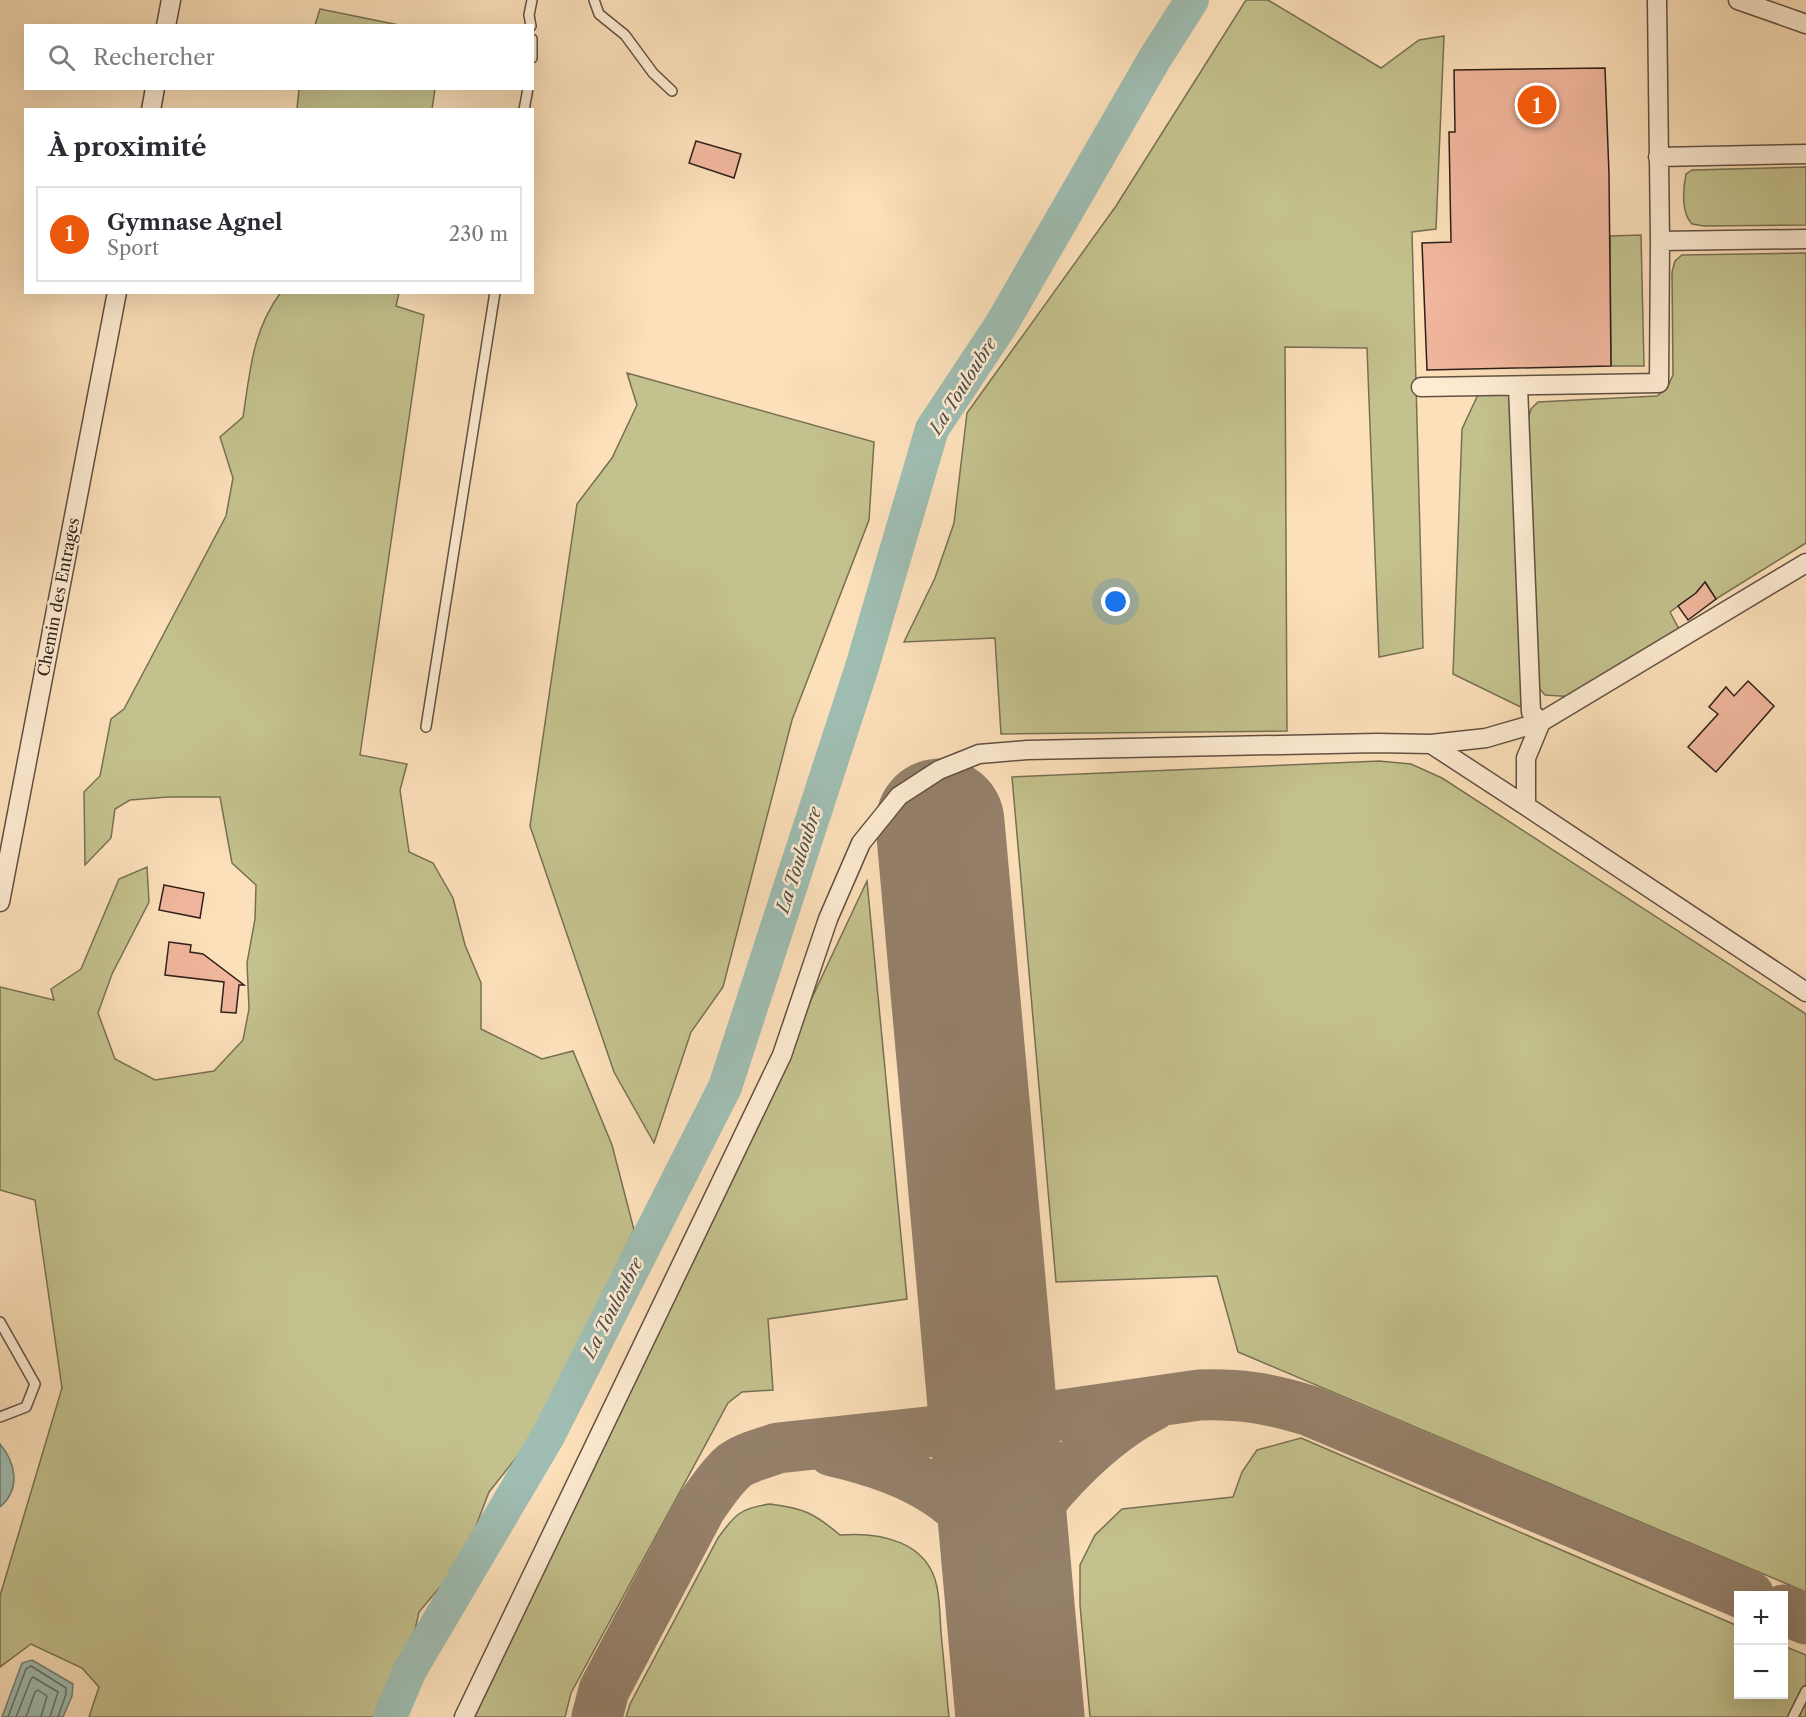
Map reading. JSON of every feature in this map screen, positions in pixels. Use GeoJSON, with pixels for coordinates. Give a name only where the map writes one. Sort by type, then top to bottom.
{"type":"FeatureCollection","features":[{"type":"Feature","properties":{"kind":"street"},"geometry":{"type":"LineString","coordinates":[[166,24],[171,0]]}},
{"type":"Feature","properties":{"kind":"street"},"geometry":{"type":"LineString","coordinates":[[1420,387],[1659,383],[1657,0]]}},
{"type":"Feature","properties":{"kind":"street"},"geometry":{"type":"LineString","coordinates":[[1738,0],[1806,24]]}},
{"type":"Feature","properties":{"kind":"street"},"geometry":{"type":"LineString","coordinates":[[151,108],[155,90]]}},
{"type":"Feature","properties":{"kind":"street"},"geometry":{"type":"LineString","coordinates":[[1658,157],[1806,154]]}},
{"type":"Feature","properties":{"kind":"street"},"geometry":{"type":"LineString","coordinates":[[1660,242],[1806,239]]}},
{"type":"Feature","properties":{"kind":"street","name":"Chemin des Entrages"},"geometry":{"type":"LineString","coordinates":[[0,902],[117,294]]}},
{"type":"Feature","properties":{"kind":"street"},"geometry":{"type":"LineString","coordinates":[[1518,386],[1531,712],[1540,722]]}},
{"type":"Feature","properties":{"kind":"street"},"geometry":{"type":"LineString","coordinates":[[464,1717],[782,1055],[828,919],[861,843],[899,796],[939,770],[979,754],[1027,750],[1366,743],[1431,744],[1486,738],[1540,722],[1806,563]]}},
{"type":"Feature","properties":{"kind":"street"},"geometry":{"type":"LineString","coordinates":[[1526,806],[1526,758],[1540,722]]}},
{"type":"Feature","properties":{"kind":"street"},"geometry":{"type":"LineString","coordinates":[[1431,744],[1806,992]]}},
{"type":"Feature","properties":{"kind":"lane"},"geometry":{"type":"LineString","coordinates":[[531,24],[529,15],[532,0]]}},
{"type":"Feature","properties":{"kind":"lane"},"geometry":{"type":"LineString","coordinates":[[594,0],[599,14],[625,35],[653,74],[672,91]]}},
{"type":"Feature","properties":{"kind":"lane"},"geometry":{"type":"LineString","coordinates":[[524,108],[528,90]]}},
{"type":"Feature","properties":{"kind":"lane"},"geometry":{"type":"LineString","coordinates":[[426,727],[495,294]]}},
{"type":"Feature","properties":{"kind":"lane"},"geometry":{"type":"LineString","coordinates":[[0,1322],[35,1384],[26,1407],[0,1417]]}},
{"type":"Feature","properties":{"kind":"lane"},"geometry":{"type":"LineString","coordinates":[[1793,1717],[1806,1691]]}},
{"type":"Feature","properties":{"kind":"shaded area"},"geometry":{"type":"Polygon","coordinates":[[[1246,0],[1268,0],[1381,68],[1419,40],[1444,36],[1436,229],[1412,232],[1423,648],[1379,657],[1367,348],[1285,347],[1287,731],[1001,734],[995,638],[904,642],[935,578],[954,523],[967,413],[1116,206],[1246,0]]]}},
{"type":"Feature","properties":{"kind":"shaded area"},"geometry":{"type":"Polygon","coordinates":[[[320,9],[394,24],[315,24],[320,9]]]}},
{"type":"Feature","properties":{"kind":"shaded area"},"geometry":{"type":"Polygon","coordinates":[[[299,90],[435,90],[432,108],[297,108],[299,90]]]}},
{"type":"Feature","properties":{"kind":"shaded area"},"geometry":{"type":"Polygon","coordinates":[[[1806,167],[1806,225],[1704,226],[1692,224],[1688,219],[1684,201],[1685,180],[1686,174],[1692,170],[1806,167]]]}},
{"type":"Feature","properties":{"kind":"shaded area"},"geometry":{"type":"Polygon","coordinates":[[[1641,235],[1644,366],[1611,366],[1610,236],[1641,235]]]}},
{"type":"Feature","properties":{"kind":"shaded area"},"geometry":{"type":"Polygon","coordinates":[[[1806,253],[1806,543],[1716,599],[1705,582],[1696,593],[1670,612],[1679,629],[1575,697],[1545,695],[1538,687],[1528,420],[1531,409],[1538,402],[1657,396],[1667,388],[1673,375],[1672,272],[1675,261],[1682,255],[1806,253]]]}},
{"type":"Feature","properties":{"kind":"shaded area"},"geometry":{"type":"Polygon","coordinates":[[[280,294],[399,294],[396,306],[424,315],[360,755],[407,764],[400,790],[409,852],[433,863],[453,898],[465,945],[481,983],[481,1029],[542,1059],[573,1051],[612,1145],[634,1230],[536,1433],[489,1492],[471,1539],[454,1570],[419,1612],[411,1647],[387,1692],[378,1717],[89,1717],[99,1687],[82,1668],[31,1644],[0,1667],[0,1596],[62,1388],[35,1200],[0,1190],[0,987],[54,1000],[51,989],[81,969],[119,879],[147,867],[149,902],[112,974],[98,1013],[115,1059],[155,1080],[214,1071],[243,1040],[249,1009],[247,963],[255,919],[256,885],[232,863],[220,797],[130,800],[115,809],[111,838],[85,865],[84,792],[100,776],[111,719],[124,709],[226,516],[233,478],[220,437],[243,417],[254,352],[271,307],[280,294]]]}},
{"type":"Feature","properties":{"kind":"shaded area"},"geometry":{"type":"Polygon","coordinates":[[[627,373],[874,442],[869,520],[792,720],[723,987],[691,1032],[654,1143],[614,1072],[530,826],[577,504],[612,458],[637,405],[627,373]]]}},
{"type":"Feature","properties":{"kind":"shaded area"},"geometry":{"type":"Polygon","coordinates":[[[1482,386],[1518,386],[1531,712],[1453,674],[1462,429],[1482,386]]]}},
{"type":"Feature","properties":{"kind":"shaded area"},"geometry":{"type":"Polygon","coordinates":[[[1379,761],[1411,764],[1442,778],[1806,1014],[1806,1592],[1238,1352],[1217,1276],[1056,1282],[1012,777],[1379,761]]]}},
{"type":"Feature","properties":{"kind":"shaded area"},"geometry":{"type":"Polygon","coordinates":[[[867,881],[907,1299],[768,1319],[773,1390],[742,1392],[728,1403],[571,1693],[565,1717],[473,1717],[867,881]]]}},
{"type":"Feature","properties":{"kind":"shaded area"},"geometry":{"type":"Polygon","coordinates":[[[1301,1438],[1734,1624],[1734,1699],[1788,1699],[1788,1648],[1806,1655],[1806,1717],[1090,1717],[1080,1605],[1080,1565],[1095,1535],[1122,1509],[1233,1497],[1242,1472],[1257,1450],[1301,1438]]]}},
{"type":"Feature","properties":{"kind":"shaded area"},"geometry":{"type":"Polygon","coordinates":[[[770,1504],[791,1507],[808,1513],[823,1521],[840,1535],[871,1535],[900,1543],[924,1559],[932,1571],[938,1593],[949,1717],[626,1717],[630,1704],[718,1538],[729,1523],[745,1510],[770,1504]]]}},
{"type":"Feature","properties":{"kind":"water"},"geometry":{"type":"Polygon","coordinates":[[[0,1444],[10,1459],[14,1476],[11,1492],[0,1507],[0,1444]]]}},
{"type":"Feature","properties":{"kind":"water"},"geometry":{"type":"Polygon","coordinates":[[[32,1660],[73,1684],[72,1696],[63,1717],[2,1717],[22,1663],[32,1660]]]}},
{"type":"Feature","properties":{"kind":"building"},"geometry":{"type":"Polygon","coordinates":[[[1605,68],[1609,174],[1611,366],[1427,370],[1422,243],[1451,242],[1449,132],[1455,132],[1454,70],[1605,68]]]}},
{"type":"Feature","properties":{"kind":"building"},"geometry":{"type":"Polygon","coordinates":[[[696,141],[741,154],[734,178],[689,163],[696,141]]]}},
{"type":"Feature","properties":{"kind":"building"},"geometry":{"type":"Polygon","coordinates":[[[1705,582],[1716,599],[1688,620],[1678,606],[1696,593],[1705,582]]]}},
{"type":"Feature","properties":{"kind":"building"},"geometry":{"type":"Polygon","coordinates":[[[1748,681],[1774,706],[1716,772],[1688,747],[1718,714],[1709,707],[1726,687],[1734,696],[1748,681]]]}},
{"type":"Feature","properties":{"kind":"building"},"geometry":{"type":"Polygon","coordinates":[[[164,885],[204,893],[200,918],[159,910],[164,885]]]}},
{"type":"Feature","properties":{"kind":"building"},"geometry":{"type":"Polygon","coordinates":[[[169,942],[191,945],[190,952],[203,954],[244,985],[239,985],[236,1013],[221,1012],[224,982],[165,975],[169,942]]]}},
{"type":"Feature","properties":{"kind":"waterway","name":"La Touloubre"},"geometry":{"type":"LineString","coordinates":[[390,1717],[410,1670],[548,1436],[725,1087],[862,667],[932,429],[1001,325],[1155,58],[1192,0]]}},
{"type":"Feature","properties":{"kind":"taxiway"},"geometry":{"type":"LineString","coordinates":[[597,1717],[604,1690],[701,1507],[716,1485],[739,1463],[778,1448],[992,1425],[1199,1395],[1255,1398],[1310,1411],[1737,1591]]}},
{"type":"Feature","properties":{"kind":"taxiway"},"geometry":{"type":"LineString","coordinates":[[1007,1585],[1017,1540],[1027,1521],[1057,1482],[1094,1446],[1114,1430],[1152,1406]]}},
{"type":"Feature","properties":{"kind":"taxiway"},"geometry":{"type":"LineString","coordinates":[[832,1451],[895,1470],[915,1479],[952,1502],[969,1517],[987,1540],[1007,1585]]}},
{"type":"Feature","properties":{"kind":"taxiway"},"geometry":{"type":"LineString","coordinates":[[1788,1612],[1806,1619]]}},
{"type":"Feature","properties":{"kind":"runway"},"geometry":{"type":"LineString","coordinates":[[940,823],[1020,1717]]}},
{"type":"Feature","properties":{"kind":"place","name":"Gymnase Agnel"},"geometry":{"type":"Point","coordinates":[1537,105]}}]}
